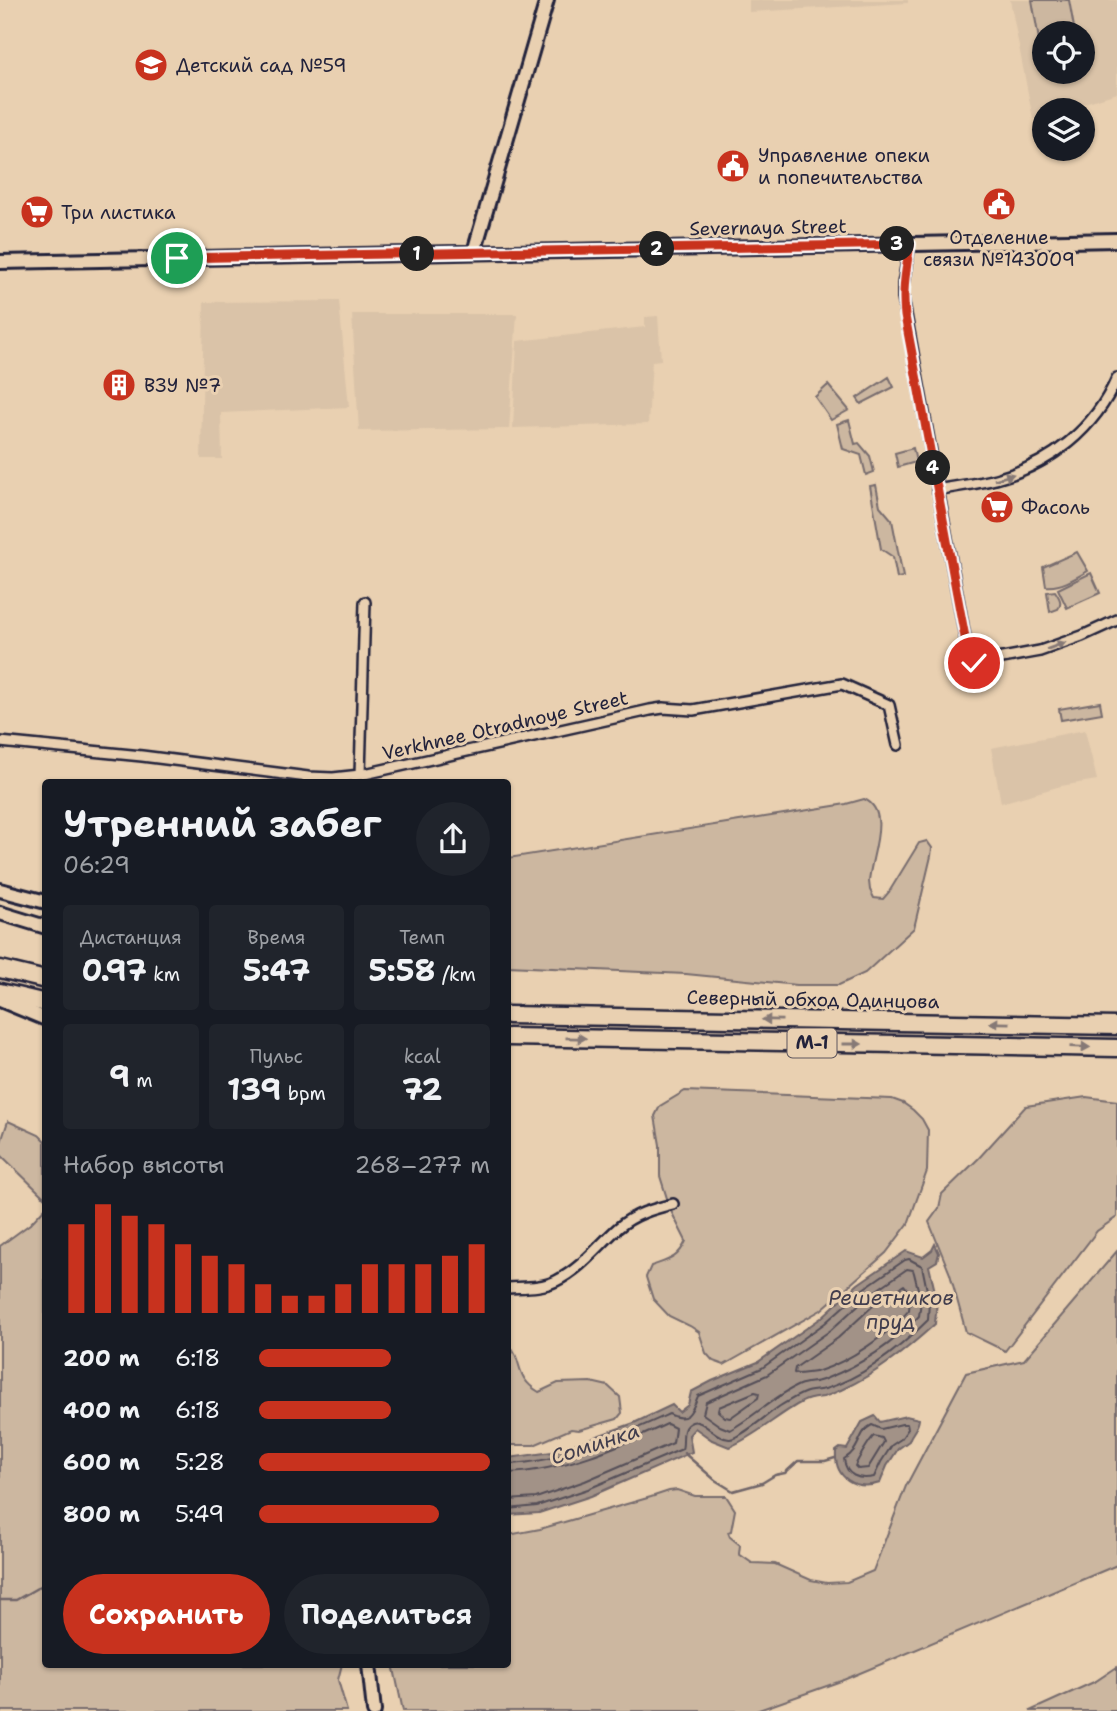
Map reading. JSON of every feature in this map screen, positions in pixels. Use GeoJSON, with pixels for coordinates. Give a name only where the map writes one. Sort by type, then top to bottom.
{"type":"FeatureCollection","features":[{"type":"Feature","properties":{"kind":"highway"},"geometry":{"type":"LineString","coordinates":[[0,969],[42,979]]}},
{"type":"Feature","properties":{"kind":"highway"},"geometry":{"type":"LineString","coordinates":[[0,992],[42,1002]]}},
{"type":"Feature","properties":{"kind":"highway","name":"Северный обход Одинцова"},"geometry":{"type":"LineString","coordinates":[[511,1015],[1117,1026]]}},
{"type":"Feature","properties":{"kind":"highway","name":"М-1"},"geometry":{"type":"LineString","coordinates":[[511,1037],[1117,1048]]}},
{"type":"Feature","properties":{"kind":"street"},"geometry":{"type":"LineString","coordinates":[[474,252],[547,0]]}},
{"type":"Feature","properties":{"kind":"street","name":"Severnaya Street"},"geometry":{"type":"LineString","coordinates":[[0,262],[1117,240]]}},
{"type":"Feature","properties":{"kind":"street"},"geometry":{"type":"LineString","coordinates":[[910,244],[903,298],[970,664],[1040,651],[1117,620]]}},
{"type":"Feature","properties":{"kind":"street"},"geometry":{"type":"LineString","coordinates":[[937,490],[994,480],[1041,461],[1069,442],[1093,419],[1117,378]]}},
{"type":"Feature","properties":{"kind":"street"},"geometry":{"type":"LineString","coordinates":[[360,775],[365,602]]}},
{"type":"Feature","properties":{"kind":"street","name":"Verkhnee Otradnoye Street"},"geometry":{"type":"LineString","coordinates":[[0,742],[334,778],[360,775],[650,710],[694,710],[842,684],[888,705],[898,745]]}},
{"type":"Feature","properties":{"kind":"street"},"geometry":{"type":"LineString","coordinates":[[0,890],[42,901]]}},
{"type":"Feature","properties":{"kind":"street"},"geometry":{"type":"LineString","coordinates":[[0,913],[42,926]]}},
{"type":"Feature","properties":{"kind":"street"},"geometry":{"type":"LineString","coordinates":[[0,1000],[42,1017]]}},
{"type":"Feature","properties":{"kind":"street"},"geometry":{"type":"LineString","coordinates":[[511,1288],[533,1287],[554,1282],[591,1255],[620,1227],[644,1212],[673,1205]]}},
{"type":"Feature","properties":{"kind":"street"},"geometry":{"type":"LineString","coordinates":[[369,1668],[374,1711]]}},
{"type":"Feature","properties":{"kind":"shaded area"},"geometry":{"type":"Polygon","coordinates":[[[749,0],[908,0],[908,3],[749,12],[749,0]]]}},
{"type":"Feature","properties":{"kind":"shaded area"},"geometry":{"type":"Polygon","coordinates":[[[1010,0],[1117,0],[1117,93],[1095,100],[1032,98],[1032,114],[1010,0]]]}},
{"type":"Feature","properties":{"kind":"shaded area"},"geometry":{"type":"Polygon","coordinates":[[[1032,0],[1069,0],[1073,21],[1036,21],[1032,0]]]}},
{"type":"Feature","properties":{"kind":"shaded area"},"geometry":{"type":"Polygon","coordinates":[[[339,301],[349,407],[221,413],[222,459],[201,459],[204,302],[339,301]]]}},
{"type":"Feature","properties":{"kind":"shaded area"},"geometry":{"type":"Polygon","coordinates":[[[352,314],[517,314],[509,429],[359,431],[352,314]]]}},
{"type":"Feature","properties":{"kind":"shaded area"},"geometry":{"type":"Polygon","coordinates":[[[658,316],[661,360],[652,361],[648,424],[513,428],[517,341],[645,327],[645,317],[658,316]]]}},
{"type":"Feature","properties":{"kind":"shaded area"},"geometry":{"type":"Polygon","coordinates":[[[889,377],[894,387],[861,404],[857,398],[889,377]]]}},
{"type":"Feature","properties":{"kind":"shaded area"},"geometry":{"type":"Polygon","coordinates":[[[828,385],[849,410],[831,420],[815,397],[828,385]]]}},
{"type":"Feature","properties":{"kind":"shaded area"},"geometry":{"type":"Polygon","coordinates":[[[849,420],[855,444],[859,443],[870,456],[874,472],[866,475],[861,455],[843,449],[837,424],[849,420]]]}},
{"type":"Feature","properties":{"kind":"shaded area"},"geometry":{"type":"Polygon","coordinates":[[[913,448],[916,462],[898,467],[895,453],[913,448]]]}},
{"type":"Feature","properties":{"kind":"shaded area"},"geometry":{"type":"Polygon","coordinates":[[[876,485],[880,506],[892,520],[903,577],[897,578],[893,557],[881,549],[870,486],[876,485]]]}},
{"type":"Feature","properties":{"kind":"shaded area"},"geometry":{"type":"Polygon","coordinates":[[[1077,552],[1088,571],[1062,584],[1046,586],[1043,567],[1077,552]]]}},
{"type":"Feature","properties":{"kind":"shaded area"},"geometry":{"type":"Polygon","coordinates":[[[1091,573],[1100,593],[1067,608],[1058,589],[1091,573]]]}},
{"type":"Feature","properties":{"kind":"shaded area"},"geometry":{"type":"Polygon","coordinates":[[[1055,591],[1060,604],[1058,609],[1050,612],[1047,592],[1055,591]]]}},
{"type":"Feature","properties":{"kind":"shaded area"},"geometry":{"type":"Polygon","coordinates":[[[1100,702],[1102,713],[1061,720],[1059,709],[1100,702]]]}},
{"type":"Feature","properties":{"kind":"shaded area"},"geometry":{"type":"Polygon","coordinates":[[[1085,730],[1097,780],[1061,786],[1001,803],[991,748],[1085,730]]]}},
{"type":"Feature","properties":{"kind":"shaded area"},"geometry":{"type":"Polygon","coordinates":[[[864,799],[877,813],[878,835],[869,881],[874,898],[883,899],[889,892],[919,843],[927,841],[932,848],[914,928],[865,973],[839,985],[797,985],[686,974],[511,966],[511,858],[864,799]]]}},
{"type":"Feature","properties":{"kind":"shaded area"},"geometry":{"type":"Polygon","coordinates":[[[685,1091],[892,1099],[913,1110],[928,1130],[927,1171],[908,1224],[886,1253],[821,1310],[724,1365],[713,1361],[706,1353],[699,1332],[669,1316],[653,1299],[646,1277],[651,1266],[676,1255],[686,1241],[671,1211],[660,1176],[660,1145],[655,1116],[660,1106],[685,1091]]]}},
{"type":"Feature","properties":{"kind":"shaded area"},"geometry":{"type":"Polygon","coordinates":[[[1086,1097],[1117,1101],[1117,1217],[1097,1231],[1005,1351],[966,1332],[950,1274],[929,1222],[939,1208],[942,1194],[1026,1106],[1086,1097]]]}},
{"type":"Feature","properties":{"kind":"shaded area"},"geometry":{"type":"Polygon","coordinates":[[[8,1121],[42,1138],[42,1195],[0,1154],[0,1145],[8,1121]]]}},
{"type":"Feature","properties":{"kind":"shaded area"},"geometry":{"type":"Polygon","coordinates":[[[42,1211],[42,1668],[341,1668],[338,1680],[347,1711],[0,1711],[0,1246],[30,1224],[42,1211]]]}},
{"type":"Feature","properties":{"kind":"shaded area"},"geometry":{"type":"Polygon","coordinates":[[[1117,1251],[1117,1565],[841,1681],[756,1711],[403,1711],[394,1668],[511,1668],[511,1534],[540,1529],[677,1490],[695,1496],[726,1496],[735,1510],[731,1531],[728,1532],[740,1545],[739,1554],[752,1563],[775,1564],[811,1580],[827,1583],[847,1582],[873,1571],[906,1486],[966,1373],[1024,1360],[1117,1251]]]}},
{"type":"Feature","properties":{"kind":"shaded area"},"geometry":{"type":"Polygon","coordinates":[[[511,1348],[525,1380],[539,1392],[558,1383],[591,1382],[608,1386],[620,1397],[622,1413],[617,1419],[579,1430],[571,1429],[534,1445],[511,1445],[511,1348]]]}},
{"type":"Feature","properties":{"kind":"shaded area"},"geometry":{"type":"Polygon","coordinates":[[[1117,1667],[1117,1711],[1030,1711],[1096,1681],[1117,1667]]]}},
{"type":"Feature","properties":{"kind":"water","name":"Решетников пруд"},"geometry":{"type":"Polygon","coordinates":[[[935,1244],[939,1253],[937,1261],[929,1266],[937,1300],[935,1324],[868,1376],[831,1394],[802,1402],[748,1438],[729,1447],[712,1440],[695,1428],[689,1435],[692,1452],[591,1496],[539,1513],[511,1515],[511,1458],[552,1452],[634,1423],[672,1405],[679,1412],[688,1405],[691,1392],[758,1362],[821,1318],[858,1284],[906,1251],[923,1257],[935,1244]]]}},
{"type":"Feature","properties":{"kind":"water"},"geometry":{"type":"Polygon","coordinates":[[[875,1416],[880,1422],[906,1416],[919,1419],[909,1441],[898,1449],[880,1483],[855,1484],[842,1475],[836,1460],[836,1451],[840,1448],[847,1449],[862,1422],[875,1416]]]}},
{"type":"Feature","properties":{"kind":"waterway"},"geometry":{"type":"LineString","coordinates":[[684,1453],[715,1480],[733,1491],[785,1473],[798,1461],[825,1461],[835,1458]]}},
{"type":"Feature","properties":{"kind":"waterway","name":"Соминка"},"geometry":{"type":"LineString","coordinates":[[0,1600],[16,1600],[42,1585]]}},
{"type":"Feature","properties":{"kind":"place","name":"Детский сад №59"},"geometry":{"type":"Point","coordinates":[151,65]}},
{"type":"Feature","properties":{"kind":"place","name":"Управление опеки и попечительства"},"geometry":{"type":"Point","coordinates":[733,166]}},
{"type":"Feature","properties":{"kind":"place","name":"Отделение связи №143009"},"geometry":{"type":"Point","coordinates":[999,204]}},
{"type":"Feature","properties":{"kind":"place","name":"Три листика"},"geometry":{"type":"Point","coordinates":[37,212]}},
{"type":"Feature","properties":{"kind":"place","name":"ВЗУ №7"},"geometry":{"type":"Point","coordinates":[119,385]}},
{"type":"Feature","properties":{"kind":"place","name":"Фасоль"},"geometry":{"type":"Point","coordinates":[997,507]}},
{"type":"Feature","properties":{"kind":"route"},"geometry":{"type":"LineString","coordinates":[[177,258],[910,244],[903,284],[905,316],[970,664],[974,663]]}}]}
